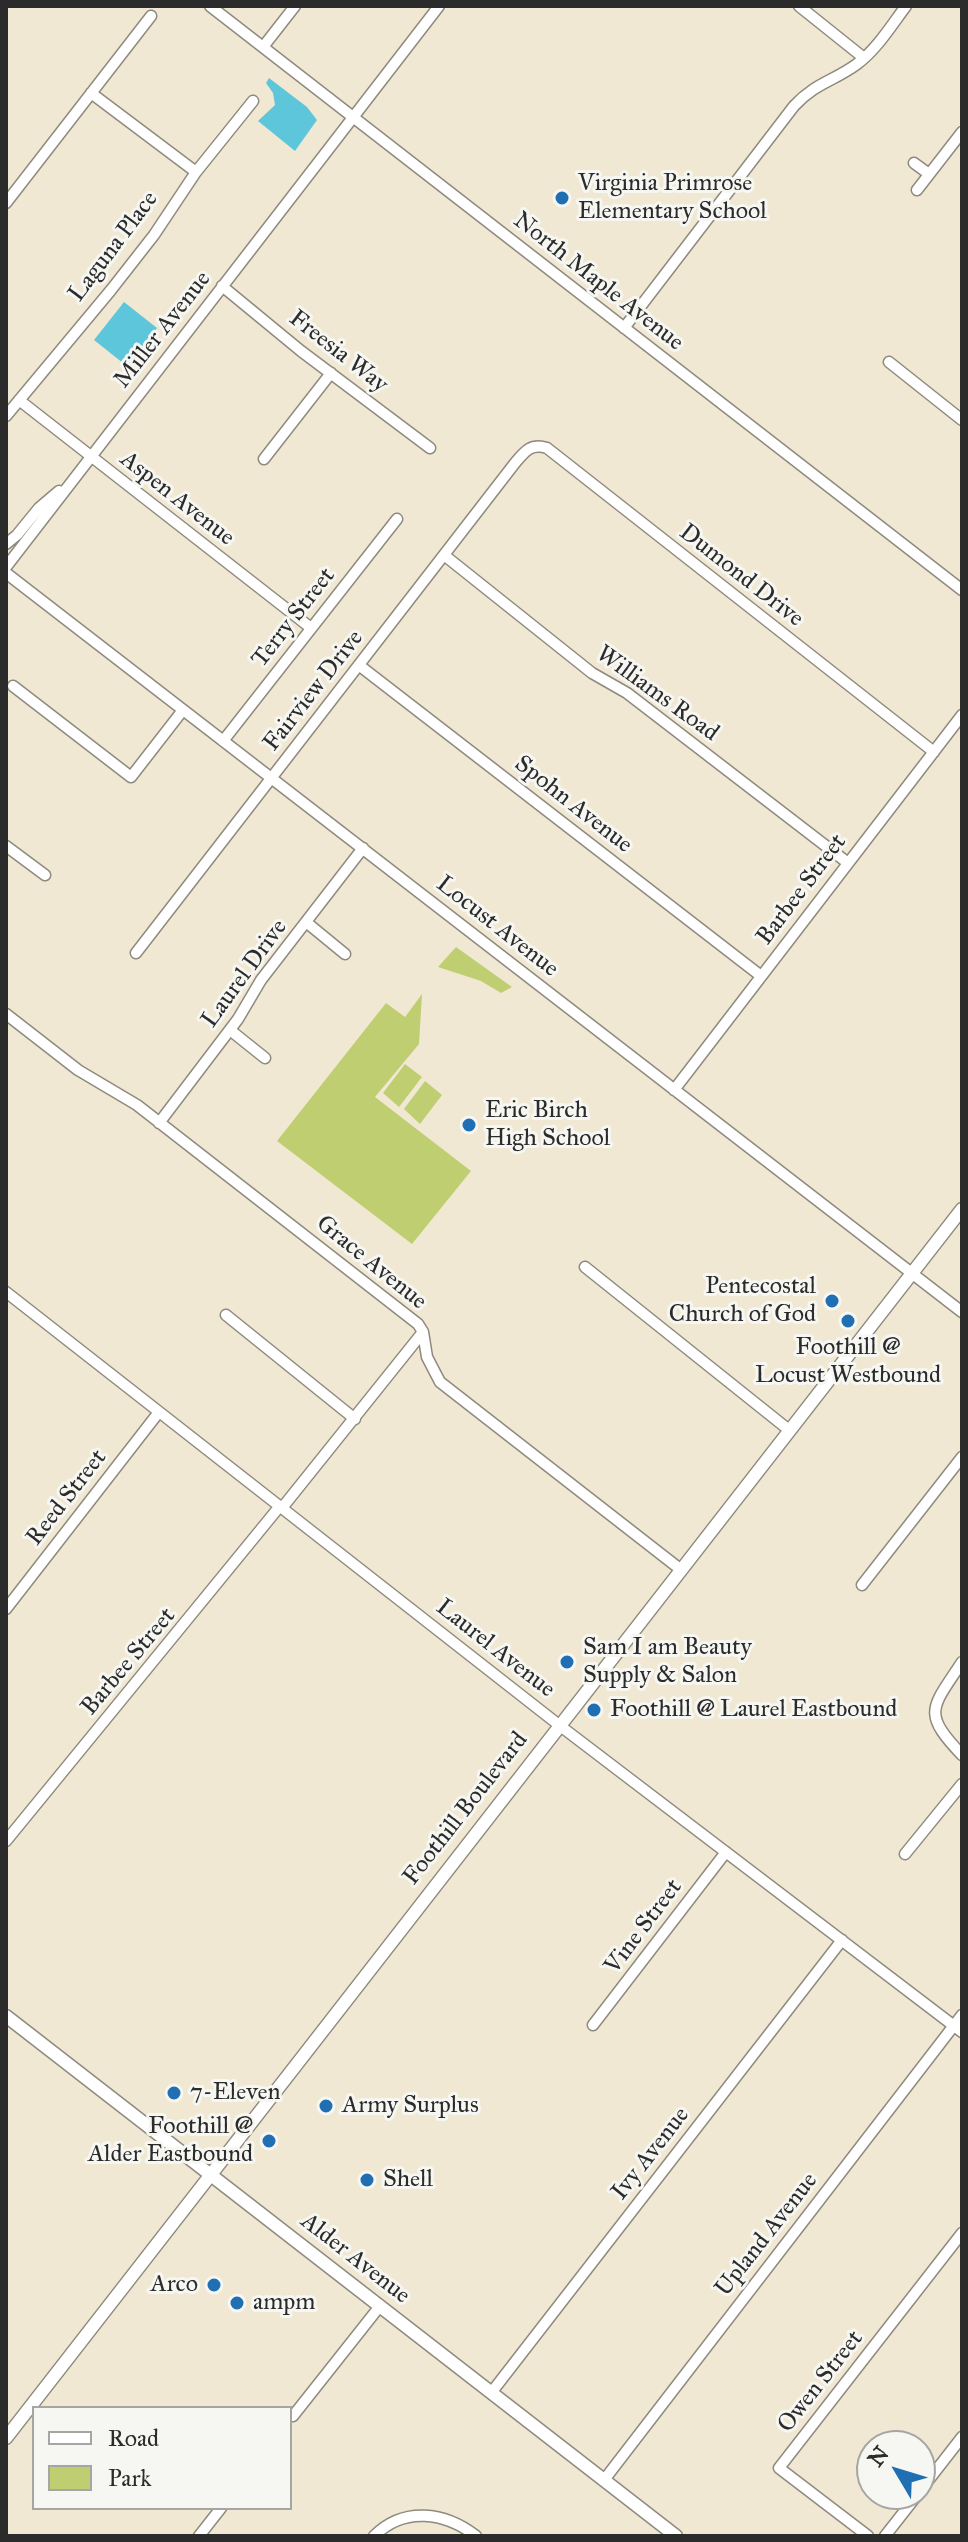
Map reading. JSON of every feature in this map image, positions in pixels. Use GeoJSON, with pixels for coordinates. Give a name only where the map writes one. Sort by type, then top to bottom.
{"type":"FeatureCollection","features":[{"type":"Feature","properties":{"kind":"main road","name":"Foothill Boulevard"},"geometry":{"type":"LineString","coordinates":[[6,2438],[962,1209]]}},
{"type":"Feature","properties":{"kind":"main road","name":"Alder Avenue"},"geometry":{"type":"LineString","coordinates":[[6,2016],[676,2536]]}},
{"type":"Feature","properties":{"kind":"street","name":"North Maple Avenue"},"geometry":{"type":"LineString","coordinates":[[210,6],[962,590]]}},
{"type":"Feature","properties":{"kind":"street"},"geometry":{"type":"LineString","coordinates":[[263,47],[295,6]]}},
{"type":"Feature","properties":{"kind":"street","name":"Miller Avenue"},"geometry":{"type":"LineString","coordinates":[[6,570],[439,6]]}},
{"type":"Feature","properties":{"kind":"street"},"geometry":{"type":"LineString","coordinates":[[799,6],[864,58]]}},
{"type":"Feature","properties":{"kind":"street"},"geometry":{"type":"LineString","coordinates":[[624,328],[794,106],[817,85],[864,58],[906,6]]}},
{"type":"Feature","properties":{"kind":"street"},"geometry":{"type":"LineString","coordinates":[[6,203],[151,16]]}},
{"type":"Feature","properties":{"kind":"street"},"geometry":{"type":"LineString","coordinates":[[91,93],[196,172]]}},
{"type":"Feature","properties":{"kind":"street","name":"Laguna Place"},"geometry":{"type":"LineString","coordinates":[[6,416],[154,235],[196,172],[253,101]]}},
{"type":"Feature","properties":{"kind":"street"},"geometry":{"type":"LineString","coordinates":[[917,190],[962,132]]}},
{"type":"Feature","properties":{"kind":"street"},"geometry":{"type":"LineString","coordinates":[[914,163],[929,174]]}},
{"type":"Feature","properties":{"kind":"street","name":"Freesia Way"},"geometry":{"type":"LineString","coordinates":[[222,286],[430,448]]}},
{"type":"Feature","properties":{"kind":"street"},"geometry":{"type":"LineString","coordinates":[[889,362],[962,420]]}},
{"type":"Feature","properties":{"kind":"street"},"geometry":{"type":"LineString","coordinates":[[264,459],[331,373]]}},
{"type":"Feature","properties":{"kind":"street","name":"Aspen Avenue"},"geometry":{"type":"LineString","coordinates":[[19,400],[311,628]]}},
{"type":"Feature","properties":{"kind":"street","name":"Dumond Drive"},"geometry":{"type":"LineString","coordinates":[[523,453],[535,446],[547,448],[934,752]]}},
{"type":"Feature","properties":{"kind":"street","name":"Fairview Drive"},"geometry":{"type":"LineString","coordinates":[[136,953],[523,453]]}},
{"type":"Feature","properties":{"kind":"street"},"geometry":{"type":"LineString","coordinates":[[6,544],[39,508],[73,480]]}},
{"type":"Feature","properties":{"kind":"street","name":"Terry Street"},"geometry":{"type":"LineString","coordinates":[[223,741],[397,519]]}},
{"type":"Feature","properties":{"kind":"street","name":"Williams Road"},"geometry":{"type":"LineString","coordinates":[[444,555],[592,673],[627,693],[848,863]]}},
{"type":"Feature","properties":{"kind":"street","name":"Locust Avenue"},"geometry":{"type":"LineString","coordinates":[[6,570],[962,1312]]}},
{"type":"Feature","properties":{"kind":"street","name":"Spohn Avenue"},"geometry":{"type":"LineString","coordinates":[[360,666],[761,976]]}},
{"type":"Feature","properties":{"kind":"street"},"geometry":{"type":"LineString","coordinates":[[13,686],[131,777],[183,710]]}},
{"type":"Feature","properties":{"kind":"street","name":"Barbee Street"},"geometry":{"type":"LineString","coordinates":[[674,1090],[962,715]]}},
{"type":"Feature","properties":{"kind":"street"},"geometry":{"type":"LineString","coordinates":[[6,846],[45,875]]}},
{"type":"Feature","properties":{"kind":"street","name":"Laurel Drive"},"geometry":{"type":"LineString","coordinates":[[159,1123],[230,1030],[261,980],[363,848]]}},
{"type":"Feature","properties":{"kind":"street"},"geometry":{"type":"LineString","coordinates":[[306,922],[345,954]]}},
{"type":"Feature","properties":{"kind":"street","name":"Grace Avenue"},"geometry":{"type":"LineString","coordinates":[[6,1014],[78,1070],[113,1089],[159,1123],[418,1324],[423,1332],[427,1357],[440,1382],[680,1569]]}},
{"type":"Feature","properties":{"kind":"street"},"geometry":{"type":"LineString","coordinates":[[230,1030],[265,1058]]}},
{"type":"Feature","properties":{"kind":"street"},"geometry":{"type":"LineString","coordinates":[[585,1267],[789,1430]]}},
{"type":"Feature","properties":{"kind":"street","name":"Laurel Avenue"},"geometry":{"type":"LineString","coordinates":[[6,1292],[559,1725],[958,2029]]}},
{"type":"Feature","properties":{"kind":"street"},"geometry":{"type":"LineString","coordinates":[[226,1315],[355,1419]]}},
{"type":"Feature","properties":{"kind":"street","name":"Barbee Street"},"geometry":{"type":"LineString","coordinates":[[6,1841],[355,1419],[423,1332]]}},
{"type":"Feature","properties":{"kind":"street","name":"Reed Street"},"geometry":{"type":"LineString","coordinates":[[6,1609],[159,1412]]}},
{"type":"Feature","properties":{"kind":"street"},"geometry":{"type":"LineString","coordinates":[[862,1585],[962,1457]]}},
{"type":"Feature","properties":{"kind":"street"},"geometry":{"type":"LineString","coordinates":[[962,1663],[936,1703],[935,1720],[943,1736],[962,1755]]}},
{"type":"Feature","properties":{"kind":"street"},"geometry":{"type":"LineString","coordinates":[[905,1854],[962,1784]]}},
{"type":"Feature","properties":{"kind":"street","name":"Vine Street"},"geometry":{"type":"LineString","coordinates":[[593,2025],[726,1852]]}},
{"type":"Feature","properties":{"kind":"street","name":"Ivy Avenue"},"geometry":{"type":"LineString","coordinates":[[491,2393],[842,1940]]}},
{"type":"Feature","properties":{"kind":"street","name":"Upland Avenue"},"geometry":{"type":"LineString","coordinates":[[604,2480],[958,2029],[962,2015]]}},
{"type":"Feature","properties":{"kind":"street","name":"Owen Street"},"geometry":{"type":"LineString","coordinates":[[868,2536],[779,2468],[962,2233]]}},
{"type":"Feature","properties":{"kind":"street"},"geometry":{"type":"LineString","coordinates":[[293,2416],[380,2306]]}},
{"type":"Feature","properties":{"kind":"street"},"geometry":{"type":"LineString","coordinates":[[936,2470],[962,2437]]}},
{"type":"Feature","properties":{"kind":"street"},"geometry":{"type":"LineString","coordinates":[[199,2536],[219,2510]]}},
{"type":"Feature","properties":{"kind":"street"},"geometry":{"type":"LineString","coordinates":[[885,2536],[905,2510]]}},
{"type":"Feature","properties":{"kind":"street"},"geometry":{"type":"LineString","coordinates":[[374,2536],[396,2521],[418,2515],[452,2520],[476,2536]]}},
{"type":"Feature","properties":{"kind":"green space"},"geometry":{"type":"Polygon","coordinates":[[[456,947],[512,987],[501,993],[481,981],[438,967],[456,947]]]}},
{"type":"Feature","properties":{"kind":"green space"},"geometry":{"type":"Polygon","coordinates":[[[422,994],[419,1044],[375,1097],[471,1171],[412,1244],[277,1141],[386,1003],[405,1017],[422,994]]]}},
{"type":"Feature","properties":{"kind":"green space"},"geometry":{"type":"Polygon","coordinates":[[[405,1064],[422,1077],[399,1107],[383,1093],[405,1064]]]}},
{"type":"Feature","properties":{"kind":"green space"},"geometry":{"type":"Polygon","coordinates":[[[425,1081],[442,1095],[420,1124],[404,1109],[425,1081]]]}},
{"type":"Feature","properties":{"kind":"water"},"geometry":{"type":"Polygon","coordinates":[[[269,78],[307,107],[317,120],[295,151],[258,121],[275,105],[273,93],[266,83],[269,78]]]}},
{"type":"Feature","properties":{"kind":"water"},"geometry":{"type":"Polygon","coordinates":[[[124,302],[157,328],[128,367],[94,340],[124,302]]]}},
{"type":"Feature","properties":{"kind":"place","name":"Virginia Primrose Elementary School"},"geometry":{"type":"Point","coordinates":[562,198]}},
{"type":"Feature","properties":{"kind":"place","name":"Eric Birch High School"},"geometry":{"type":"Point","coordinates":[469,1125]}},
{"type":"Feature","properties":{"kind":"place","name":"Pentecostal Church of God"},"geometry":{"type":"Point","coordinates":[832,1301]}},
{"type":"Feature","properties":{"kind":"place","name":"Foothill @ Locust Westbound"},"geometry":{"type":"Point","coordinates":[848,1321]}},
{"type":"Feature","properties":{"kind":"place","name":"Sam I am Beauty Supply & Salon"},"geometry":{"type":"Point","coordinates":[567,1662]}},
{"type":"Feature","properties":{"kind":"place","name":"Foothill @ Laurel Eastbound"},"geometry":{"type":"Point","coordinates":[594,1710]}},
{"type":"Feature","properties":{"kind":"place","name":"7-Eleven"},"geometry":{"type":"Point","coordinates":[174,2093]}},
{"type":"Feature","properties":{"kind":"place","name":"Army Surplus"},"geometry":{"type":"Point","coordinates":[326,2106]}},
{"type":"Feature","properties":{"kind":"place","name":"Foothill @ Alder Eastbound"},"geometry":{"type":"Point","coordinates":[269,2141]}},
{"type":"Feature","properties":{"kind":"place","name":"Shell"},"geometry":{"type":"Point","coordinates":[367,2180]}},
{"type":"Feature","properties":{"kind":"place","name":"Arco"},"geometry":{"type":"Point","coordinates":[214,2285]}},
{"type":"Feature","properties":{"kind":"place","name":"ampm"},"geometry":{"type":"Point","coordinates":[237,2303]}}]}
